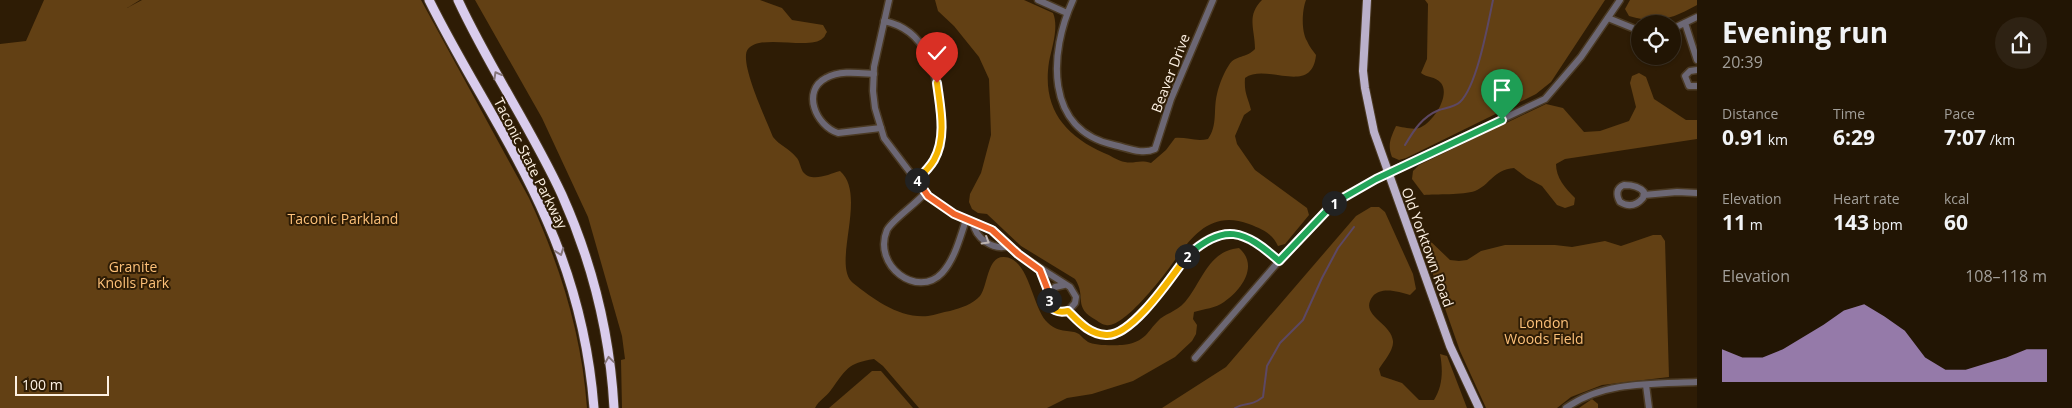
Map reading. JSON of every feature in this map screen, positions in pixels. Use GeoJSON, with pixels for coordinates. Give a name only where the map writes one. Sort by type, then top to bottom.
{"type":"FeatureCollection","features":[{"type":"Feature","properties":{"kind":"highway","name":"Taconic State Parkway"},"geometry":{"type":"LineString","coordinates":[[429,0],[527,180],[556,241],[571,284],[582,328],[594,408]]}},
{"type":"Feature","properties":{"kind":"highway","name":"Taconic State Parkway"},"geometry":{"type":"LineString","coordinates":[[458,0],[552,174],[579,237],[593,281],[604,326],[614,408]]}},
{"type":"Feature","properties":{"kind":"main road","name":"Old Yorktown Road"},"geometry":{"type":"LineString","coordinates":[[1367,0],[1363,71],[1374,132],[1450,346],[1479,408]]}},
{"type":"Feature","properties":{"kind":"street"},"geometry":{"type":"LineString","coordinates":[[889,0],[874,74],[875,108],[881,128],[896,156],[925,193],[954,214],[992,230],[1040,270],[1046,271],[1074,291],[1075,303],[1068,311],[1060,312],[1053,309],[1048,302],[1049,294],[1040,270]]}},
{"type":"Feature","properties":{"kind":"street"},"geometry":{"type":"LineString","coordinates":[[1038,0],[1067,13],[1073,0]]}},
{"type":"Feature","properties":{"kind":"street","name":"Beaver Drive"},"geometry":{"type":"LineString","coordinates":[[1067,13],[1060,42],[1057,76],[1058,90],[1067,114],[1075,126],[1102,143],[1148,152],[1155,149],[1174,91],[1213,0]]}},
{"type":"Feature","properties":{"kind":"street"},"geometry":{"type":"LineString","coordinates":[[1195,358],[1279,261],[1335,201],[1388,173],[1545,99],[1581,58],[1620,0]]}},
{"type":"Feature","properties":{"kind":"street"},"geometry":{"type":"LineString","coordinates":[[1681,25],[1697,17]]}},
{"type":"Feature","properties":{"kind":"street"},"geometry":{"type":"LineString","coordinates":[[1608,18],[1631,27]]}},
{"type":"Feature","properties":{"kind":"street"},"geometry":{"type":"LineString","coordinates":[[884,21],[903,27],[912,34],[925,51],[937,83],[940,115],[940,148],[930,166],[916,182]]}},
{"type":"Feature","properties":{"kind":"street"},"geometry":{"type":"LineString","coordinates":[[1685,23],[1697,60]]}},
{"type":"Feature","properties":{"kind":"street"},"geometry":{"type":"LineString","coordinates":[[1697,70],[1690,71],[1685,76],[1685,82],[1689,86],[1697,86]]}},
{"type":"Feature","properties":{"kind":"street"},"geometry":{"type":"LineString","coordinates":[[874,74],[840,74],[825,78],[817,86],[814,107],[822,124],[838,134],[881,128]]}},
{"type":"Feature","properties":{"kind":"street"},"geometry":{"type":"LineString","coordinates":[[1644,195],[1677,192],[1697,193]]}},
{"type":"Feature","properties":{"kind":"street"},"geometry":{"type":"LineString","coordinates":[[925,193],[916,204],[892,223],[887,231],[884,243],[885,255],[889,265],[898,275],[923,281],[942,273],[969,221]]}},
{"type":"Feature","properties":{"kind":"street"},"geometry":{"type":"LineString","coordinates":[[969,221],[976,233],[984,240],[996,246],[1009,246]]}},
{"type":"Feature","properties":{"kind":"street"},"geometry":{"type":"LineString","coordinates":[[1068,311],[1086,328],[1096,333],[1106,335],[1122,331],[1164,288],[1186,256],[1202,242],[1224,234],[1247,237],[1262,246],[1279,261]]}},
{"type":"Feature","properties":{"kind":"street"},"geometry":{"type":"LineString","coordinates":[[1049,294],[1055,287],[1064,285]]}},
{"type":"Feature","properties":{"kind":"street"},"geometry":{"type":"LineString","coordinates":[[1566,408],[1595,393],[1621,387],[1697,382]]}},
{"type":"Feature","properties":{"kind":"street"},"geometry":{"type":"LineString","coordinates":[[1646,385],[1649,408]]}},
{"type":"Feature","properties":{"kind":"green space"},"geometry":{"type":"Polygon","coordinates":[[[44,0],[140,0],[127,8],[142,0],[421,0],[529,198],[540,223],[560,275],[575,327],[587,408],[0,408],[0,44],[26,41],[44,0]]]}},
{"type":"Feature","properties":{"kind":"green space"},"geometry":{"type":"Polygon","coordinates":[[[475,0],[760,0],[782,8],[792,20],[823,25],[827,32],[824,38],[817,42],[764,42],[755,44],[748,49],[746,56],[750,78],[773,137],[796,157],[803,172],[811,177],[816,177],[840,171],[848,182],[851,196],[851,212],[846,261],[847,274],[853,283],[861,289],[897,311],[918,316],[928,316],[954,310],[970,303],[977,299],[983,291],[994,261],[1004,257],[1013,260],[1020,266],[1030,285],[1038,307],[1052,326],[1079,334],[1091,343],[1125,345],[1143,338],[1161,319],[1182,305],[1213,261],[1228,250],[1239,248],[1245,255],[1248,262],[1246,277],[1237,291],[1224,302],[1214,307],[1194,312],[1193,319],[1197,325],[1196,334],[1192,341],[1175,357],[1133,381],[1092,394],[1067,398],[1047,408],[919,408],[883,366],[874,359],[852,365],[848,368],[815,408],[622,408],[621,360],[625,359],[622,336],[588,217],[542,118],[475,0]]]}},
{"type":"Feature","properties":{"kind":"green space"},"geometry":{"type":"Polygon","coordinates":[[[935,0],[1024,0],[1053,13],[1055,31],[1048,78],[1049,93],[1059,118],[1078,138],[1104,153],[1125,162],[1143,161],[1151,163],[1166,150],[1175,138],[1208,139],[1213,128],[1218,90],[1225,71],[1234,60],[1255,49],[1252,23],[1254,12],[1262,0],[1306,0],[1303,26],[1305,37],[1316,55],[1313,67],[1306,74],[1297,77],[1254,74],[1245,78],[1246,92],[1251,110],[1244,115],[1235,136],[1237,144],[1255,170],[1307,208],[1309,215],[1285,244],[1278,246],[1270,235],[1249,224],[1224,220],[1213,223],[1195,235],[1151,291],[1132,311],[1113,324],[1106,325],[1101,323],[1084,311],[1080,291],[1075,279],[1021,246],[987,214],[978,213],[972,209],[969,202],[970,194],[981,173],[991,135],[989,79],[979,57],[954,26],[938,11],[935,0]]]}},
{"type":"Feature","properties":{"kind":"green space"},"geometry":{"type":"Polygon","coordinates":[[[1425,0],[1605,0],[1551,82],[1536,94],[1399,160],[1392,157],[1390,149],[1391,137],[1396,126],[1414,129],[1424,125],[1439,109],[1444,95],[1441,83],[1421,73],[1427,59],[1428,4],[1425,0]]]}},
{"type":"Feature","properties":{"kind":"green space"},"geometry":{"type":"Polygon","coordinates":[[[1630,0],[1697,0],[1697,5],[1677,15],[1631,16],[1625,9],[1630,0]]]}},
{"type":"Feature","properties":{"kind":"green space"},"geometry":{"type":"Polygon","coordinates":[[[1639,73],[1646,77],[1654,99],[1686,120],[1697,120],[1697,139],[1565,159],[1556,164],[1556,169],[1562,183],[1575,198],[1574,205],[1565,208],[1557,205],[1542,186],[1514,168],[1501,172],[1475,191],[1464,193],[1424,195],[1412,179],[1413,171],[1419,165],[1546,104],[1563,108],[1584,132],[1600,131],[1629,121],[1636,107],[1630,83],[1632,76],[1639,73]]]}},
{"type":"Feature","properties":{"kind":"green space"},"geometry":{"type":"Polygon","coordinates":[[[1371,207],[1379,207],[1385,212],[1413,274],[1416,289],[1410,295],[1401,292],[1381,291],[1373,296],[1369,303],[1372,314],[1391,334],[1393,341],[1390,352],[1379,369],[1381,376],[1402,383],[1419,400],[1434,400],[1442,377],[1440,354],[1447,356],[1467,408],[1162,408],[1226,367],[1356,216],[1371,207]]]}},
{"type":"Feature","properties":{"kind":"green space","name":"London Woods Field"},"geometry":{"type":"Polygon","coordinates":[[[1653,235],[1661,235],[1665,241],[1669,377],[1602,385],[1571,397],[1557,408],[1486,408],[1460,351],[1421,240],[1427,238],[1450,260],[1459,261],[1467,260],[1481,251],[1505,245],[1572,247],[1605,241],[1621,246],[1653,235]]]}},
{"type":"Feature","properties":{"kind":"green space"},"geometry":{"type":"Polygon","coordinates":[[[872,371],[881,371],[913,408],[829,408],[872,371]]]}},
{"type":"Feature","properties":{"kind":"green space"},"geometry":{"type":"Polygon","coordinates":[[[1592,399],[1598,404],[1598,408],[1579,408],[1592,399]]]}},
{"type":"Feature","properties":{"kind":"waterway"},"geometry":{"type":"LineString","coordinates":[[1405,145],[1423,120],[1439,110],[1458,104],[1466,94],[1477,69],[1493,0]]}},
{"type":"Feature","properties":{"kind":"waterway"},"geometry":{"type":"LineString","coordinates":[[1235,408],[1263,397],[1267,366],[1280,343],[1303,320],[1338,248],[1354,227]]}},
{"type":"Feature","properties":{"kind":"route"},"geometry":{"type":"LineString","coordinates":[[937,83],[940,115],[940,148],[930,166],[916,182],[928,196],[954,214],[992,230],[1018,254],[1040,270],[1049,294],[1048,302],[1053,309],[1060,312],[1068,311],[1086,328],[1106,335],[1122,331],[1164,288],[1186,256],[1211,237],[1233,234],[1247,237],[1262,246],[1279,261],[1335,201],[1388,173],[1502,120]]}},
{"type":"Feature","properties":{"kind":"park label","name":"Taconic Parkland"},"geometry":{"type":"Point","coordinates":[343,218]}},
{"type":"Feature","properties":{"kind":"park label","name":"Granite Knolls Park"},"geometry":{"type":"Point","coordinates":[133,274]}}]}
